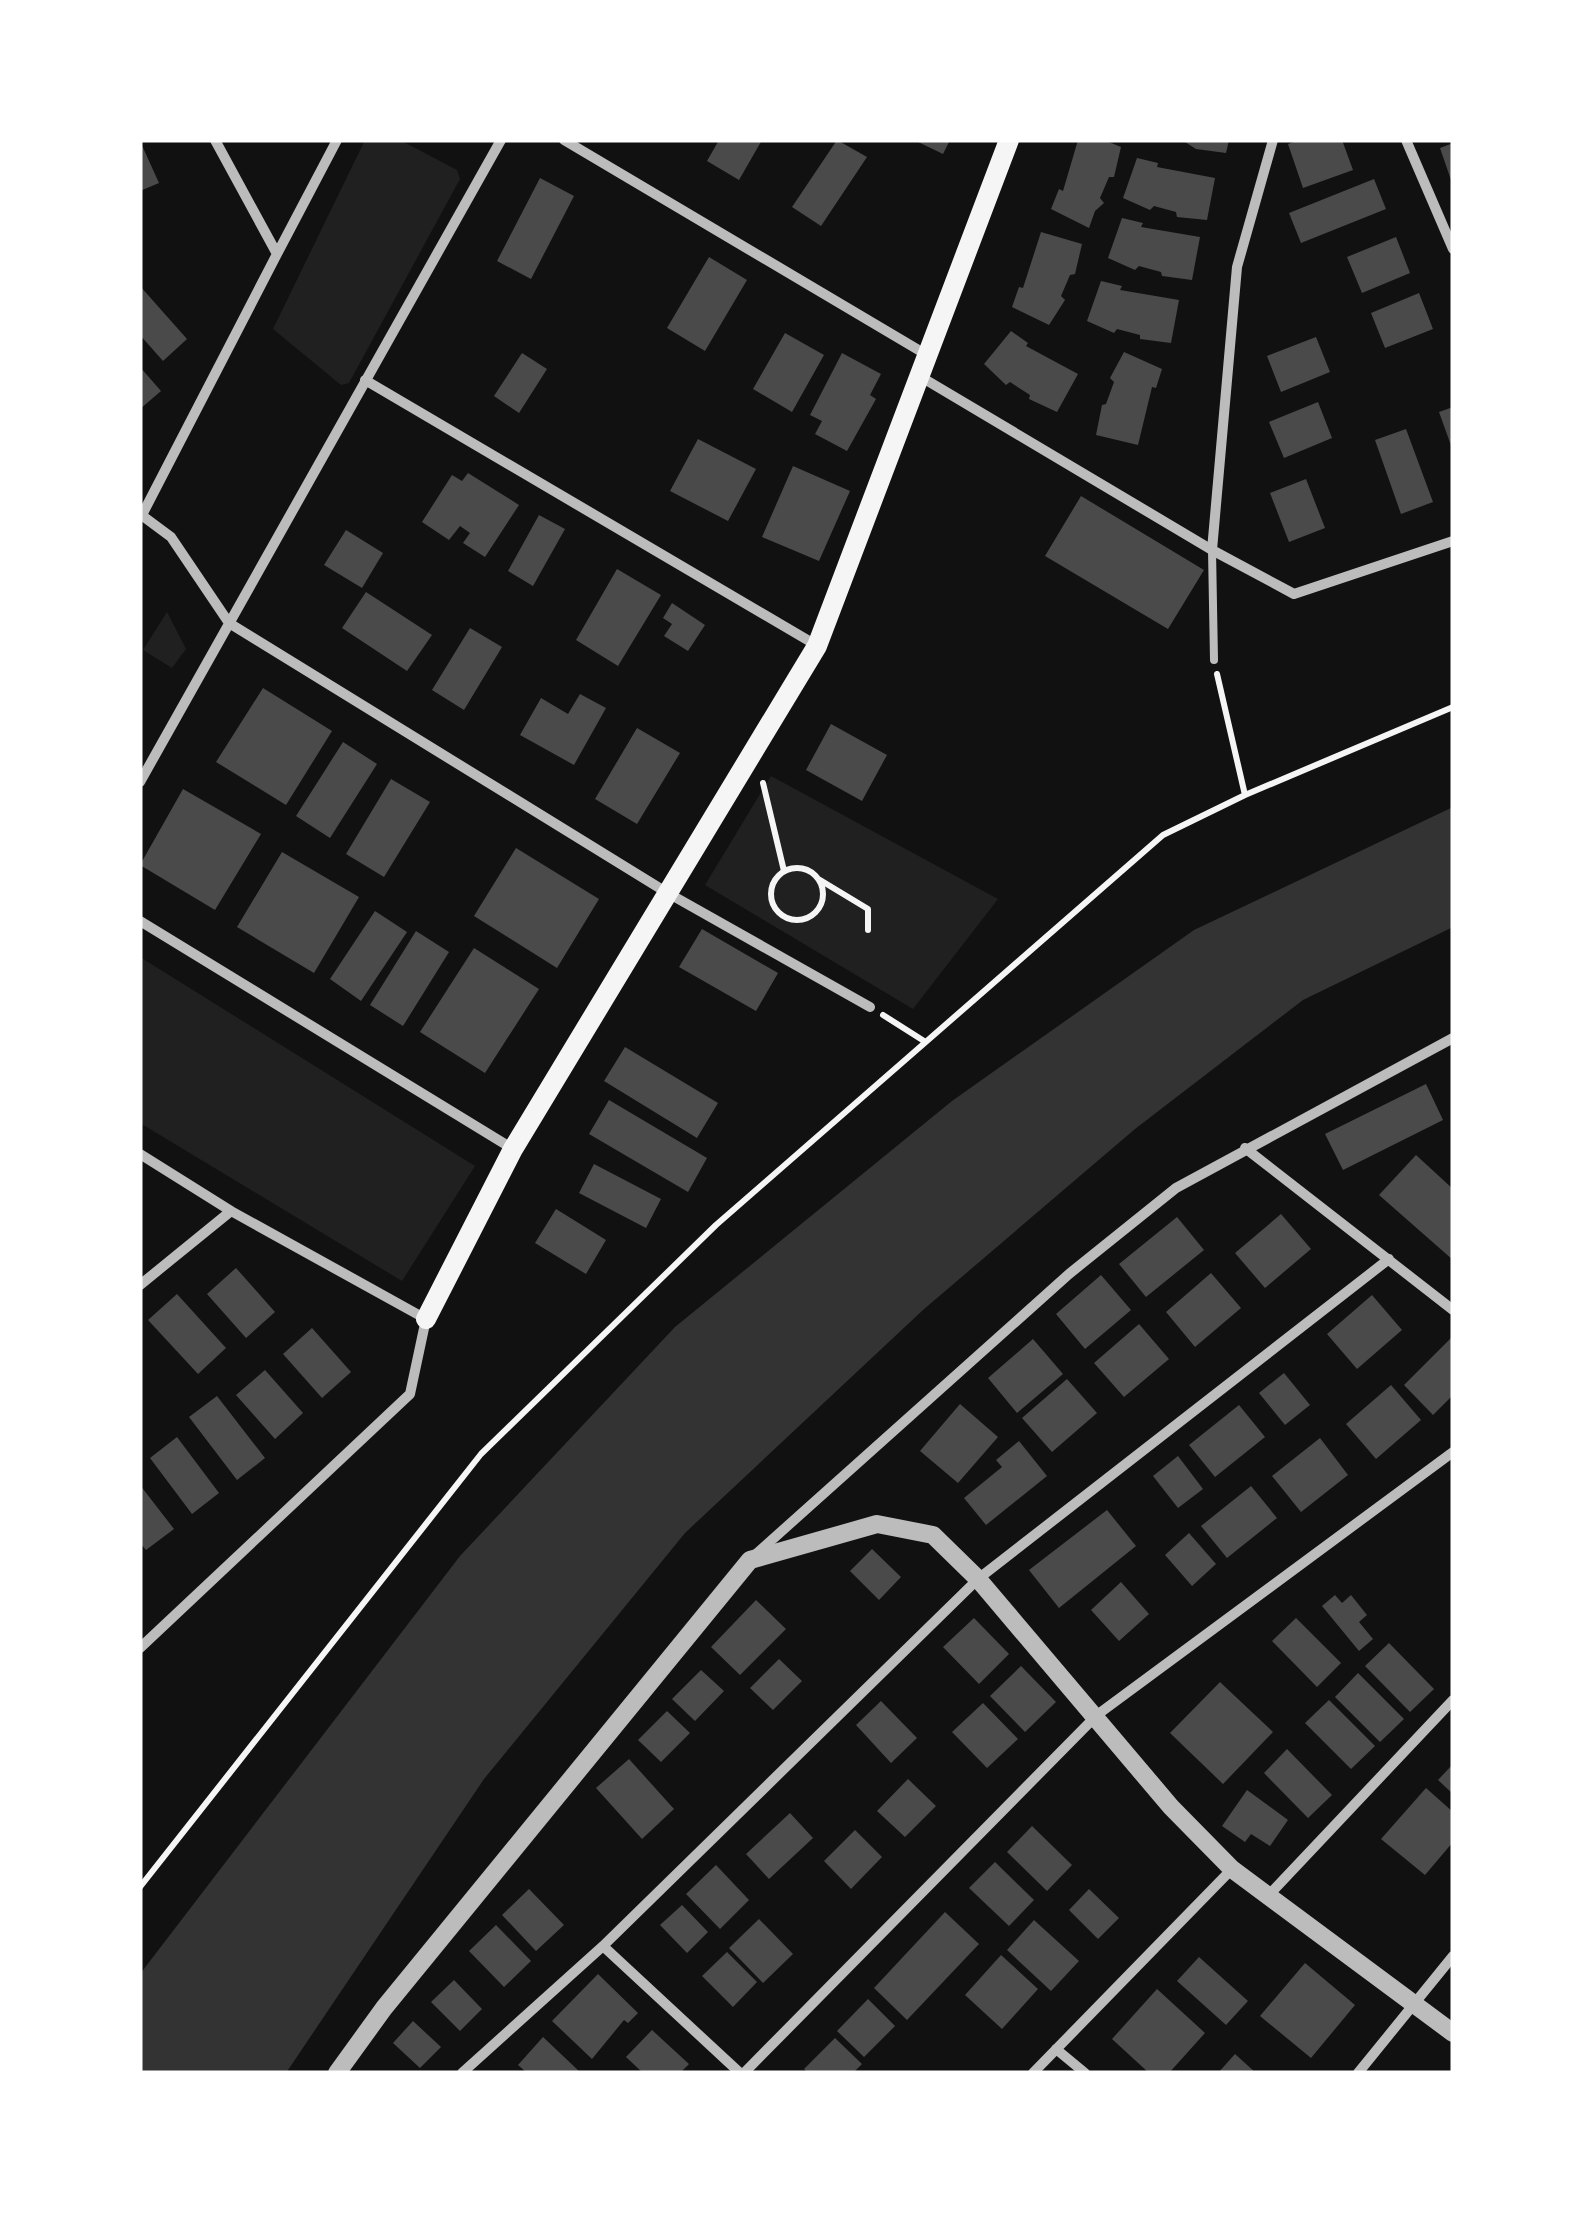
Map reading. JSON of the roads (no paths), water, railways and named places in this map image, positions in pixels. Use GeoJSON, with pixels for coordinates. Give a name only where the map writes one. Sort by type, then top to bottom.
{"type":"FeatureCollection","features":[{"type":"Feature","properties":{"kind":"main road"},"geometry":{"type":"LineString","coordinates":[[426,1319],[513,1149],[817,646],[1010,140]]}},
{"type":"Feature","properties":{"kind":"street"},"geometry":{"type":"LineString","coordinates":[[215,140],[277,254]]}},
{"type":"Feature","properties":{"kind":"street"},"geometry":{"type":"LineString","coordinates":[[337,140],[141,514],[172,537],[229,623],[666,892],[870,1007]]}},
{"type":"Feature","properties":{"kind":"street"},"geometry":{"type":"LineString","coordinates":[[140,782],[501,140]]}},
{"type":"Feature","properties":{"kind":"street"},"geometry":{"type":"LineString","coordinates":[[564,140],[928,356]]}},
{"type":"Feature","properties":{"kind":"street"},"geometry":{"type":"LineString","coordinates":[[1212,550],[1237,268],[1273,140]]}},
{"type":"Feature","properties":{"kind":"street"},"geometry":{"type":"LineString","coordinates":[[1406,140],[1453,249]]}},
{"type":"Feature","properties":{"kind":"street"},"geometry":{"type":"LineString","coordinates":[[920,377],[1212,550],[1294,594],[1453,541]]}},
{"type":"Feature","properties":{"kind":"street"},"geometry":{"type":"LineString","coordinates":[[365,380],[817,646]]}},
{"type":"Feature","properties":{"kind":"street"},"geometry":{"type":"LineString","coordinates":[[140,921],[513,1149]]}},
{"type":"Feature","properties":{"kind":"street"},"geometry":{"type":"LineString","coordinates":[[337,2073],[384,2008],[750,1560],[1069,1274],[1176,1188],[1453,1038]]}},
{"type":"Feature","properties":{"kind":"street"},"geometry":{"type":"LineString","coordinates":[[1244,1148],[1453,1310]]}},
{"type":"Feature","properties":{"kind":"street"},"geometry":{"type":"LineString","coordinates":[[140,1154],[230,1212],[426,1319],[410,1394],[140,1648]]}},
{"type":"Feature","properties":{"kind":"street"},"geometry":{"type":"LineString","coordinates":[[140,1285],[230,1212]]}},
{"type":"Feature","properties":{"kind":"street"},"geometry":{"type":"LineString","coordinates":[[462,2073],[603,1946],[978,1579],[1389,1260]]}},
{"type":"Feature","properties":{"kind":"street"},"geometry":{"type":"LineString","coordinates":[[603,1946],[742,2073],[1098,1715],[1453,1452]]}},
{"type":"Feature","properties":{"kind":"street"},"geometry":{"type":"LineString","coordinates":[[750,1560],[877,1524],[932,1535],[978,1579],[1098,1715],[1171,1807],[1232,1868],[1417,2002],[1453,2033]]}},
{"type":"Feature","properties":{"kind":"street"},"geometry":{"type":"LineString","coordinates":[[1268,1896],[1453,1700]]}},
{"type":"Feature","properties":{"kind":"street"},"geometry":{"type":"LineString","coordinates":[[1033,2073],[1232,1868]]}},
{"type":"Feature","properties":{"kind":"street"},"geometry":{"type":"LineString","coordinates":[[1358,2073],[1453,1956]]}},
{"type":"Feature","properties":{"kind":"street"},"geometry":{"type":"LineString","coordinates":[[1056,2049],[1085,2073]]}},
{"type":"Feature","properties":{"kind":"lane"},"geometry":{"type":"LineString","coordinates":[[1212,550],[1214,660]]}}]}
